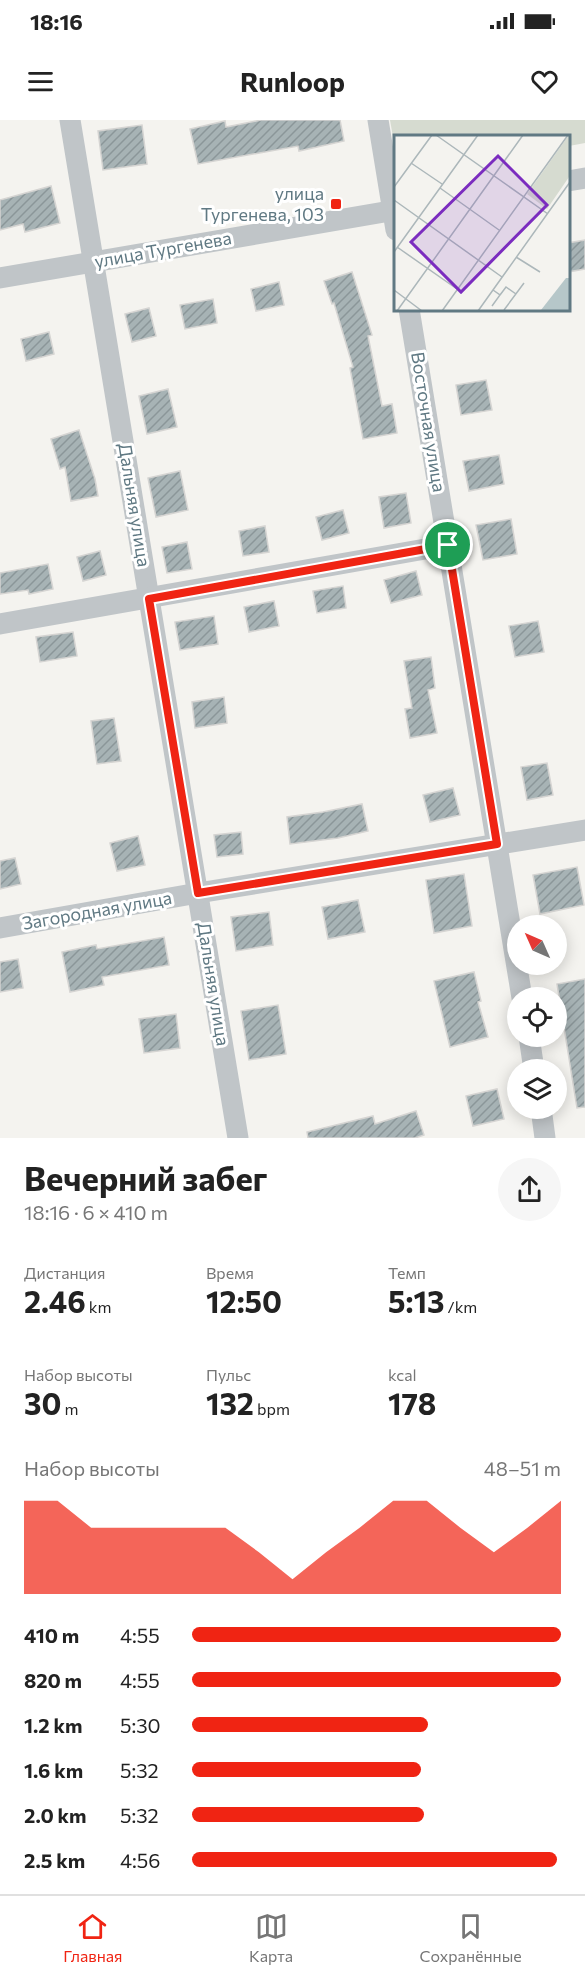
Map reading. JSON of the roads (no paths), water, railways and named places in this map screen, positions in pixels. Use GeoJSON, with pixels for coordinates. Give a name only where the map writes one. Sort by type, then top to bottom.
{"type":"FeatureCollection","features":[{"type":"Feature","properties":{"kind":"street","name":"Дальняя улица"},"geometry":{"type":"LineString","coordinates":[[70,120],[238,1138]]}},
{"type":"Feature","properties":{"kind":"street"},"geometry":{"type":"LineString","coordinates":[[378,120],[394,211]]}},
{"type":"Feature","properties":{"kind":"street"},"geometry":{"type":"LineString","coordinates":[[570,181],[585,178]]}},
{"type":"Feature","properties":{"kind":"street","name":"улица Тургенева"},"geometry":{"type":"LineString","coordinates":[[0,278],[394,217]]}},
{"type":"Feature","properties":{"kind":"street","name":"Восточная улица"},"geometry":{"type":"LineString","coordinates":[[409,310],[520,987]]}},
{"type":"Feature","properties":{"kind":"street"},"geometry":{"type":"LineString","coordinates":[[0,624],[448,545]]}},
{"type":"Feature","properties":{"kind":"street","name":"Загородная улица"},"geometry":{"type":"LineString","coordinates":[[0,928],[198,893],[585,830]]}},
{"type":"Feature","properties":{"kind":"street"},"geometry":{"type":"LineString","coordinates":[[542,1119],[545,1138]]}},
{"type":"Feature","properties":{"kind":"place","name":"улица Тургенева, 103"},"geometry":{"type":"Point","coordinates":[336,204]}}]}
